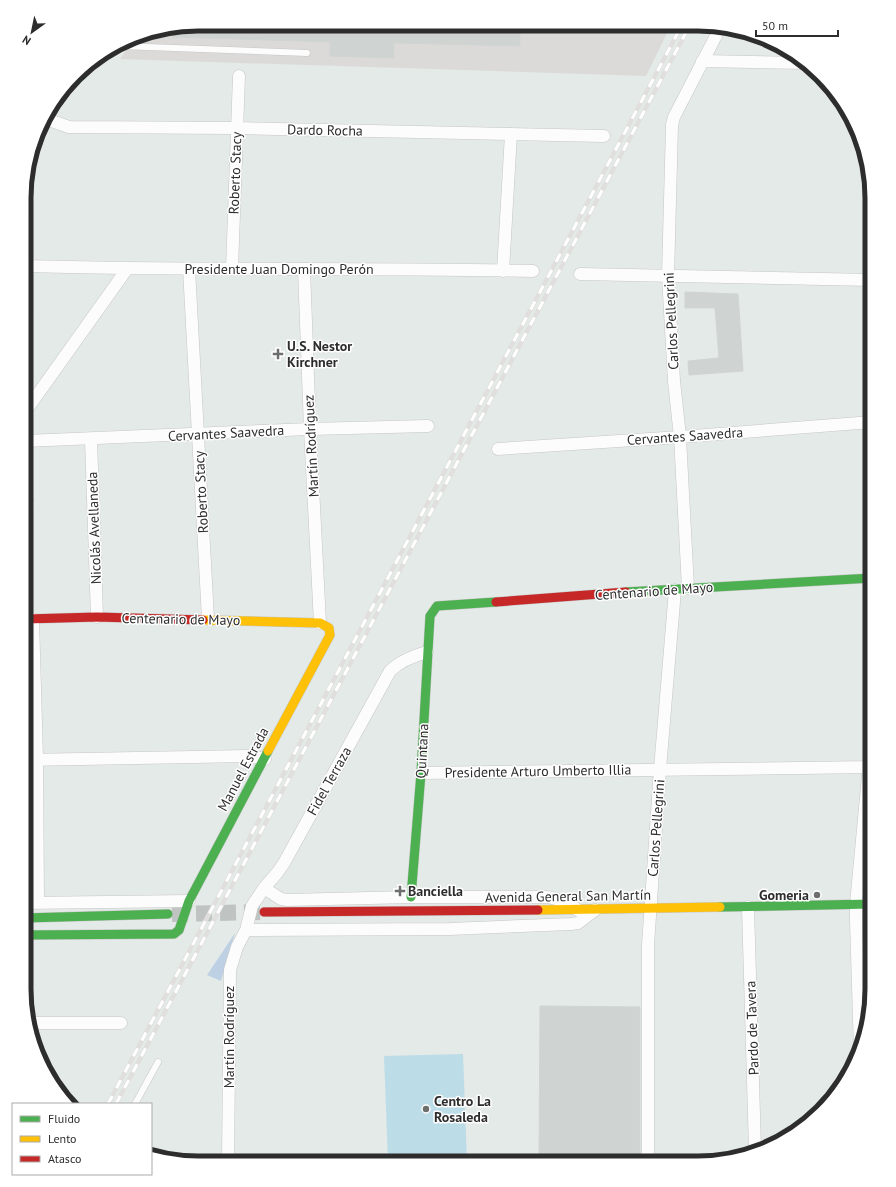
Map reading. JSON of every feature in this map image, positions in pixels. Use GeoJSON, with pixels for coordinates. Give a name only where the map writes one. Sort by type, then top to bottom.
{"type":"FeatureCollection","features":[{"type":"Feature","properties":{"kind":"street"},"geometry":{"type":"LineString","coordinates":[[718,32],[702,61],[797,63]]}},
{"type":"Feature","properties":{"kind":"street","name":"Carlos Pellegrini"},"geometry":{"type":"LineString","coordinates":[[688,588],[680,437],[674,381],[668,276],[672,125],[674,117],[702,61]]}},
{"type":"Feature","properties":{"kind":"street","name":"Roberto Stacy"},"geometry":{"type":"LineString","coordinates":[[232,270],[239,76]]}},
{"type":"Feature","properties":{"kind":"street","name":"Dardo Rocha"},"geometry":{"type":"LineString","coordinates":[[49,122],[69,127],[236,128],[604,136]]}},
{"type":"Feature","properties":{"kind":"street"},"geometry":{"type":"LineString","coordinates":[[503,271],[511,134]]}},
{"type":"Feature","properties":{"kind":"street","name":"Presidente Juan Domingo Perón"},"geometry":{"type":"LineString","coordinates":[[31,266],[127,269],[533,271]]}},
{"type":"Feature","properties":{"kind":"street"},"geometry":{"type":"LineString","coordinates":[[31,404],[127,269]]}},
{"type":"Feature","properties":{"kind":"street","name":"Roberto Stacy"},"geometry":{"type":"LineString","coordinates":[[189,269],[208,619]]}},
{"type":"Feature","properties":{"kind":"street","name":"Martín Rodríguez"},"geometry":{"type":"LineString","coordinates":[[304,269],[310,429],[320,623]]}},
{"type":"Feature","properties":{"kind":"street"},"geometry":{"type":"LineString","coordinates":[[580,274],[865,280]]}},
{"type":"Feature","properties":{"kind":"street","name":"Cervantes Saavedra"},"geometry":{"type":"LineString","coordinates":[[498,449],[865,423]]}},
{"type":"Feature","properties":{"kind":"street","name":"Cervantes Saavedra"},"geometry":{"type":"LineString","coordinates":[[31,441],[310,429],[428,426]]}},
{"type":"Feature","properties":{"kind":"street","name":"Nicolás Avellaneda"},"geometry":{"type":"LineString","coordinates":[[91,439],[97,617]]}},
{"type":"Feature","properties":{"kind":"street","name":"Centenario de Mayo"},"geometry":{"type":"LineString","coordinates":[[437,606],[688,588],[865,578]]}},
{"type":"Feature","properties":{"kind":"street","name":"Carlos Pellegrini"},"geometry":{"type":"LineString","coordinates":[[648,1156],[647,962],[660,769],[675,590]]}},
{"type":"Feature","properties":{"kind":"street","name":"Quintana"},"geometry":{"type":"LineString","coordinates":[[411,897],[421,773],[422,653],[430,616],[437,606]]}},
{"type":"Feature","properties":{"kind":"street","name":"Centenario de Mayo"},"geometry":{"type":"LineString","coordinates":[[31,619],[97,617],[320,623]]}},
{"type":"Feature","properties":{"kind":"street","name":"Manuel Estrada"},"geometry":{"type":"LineString","coordinates":[[31,935],[174,934],[179,930],[189,900],[330,635],[329,628],[320,623]]}},
{"type":"Feature","properties":{"kind":"street","name":"Fidel Terraza"},"geometry":{"type":"LineString","coordinates":[[249,916],[252,906],[284,863],[390,671],[405,661],[422,653]]}},
{"type":"Feature","properties":{"kind":"street"},"geometry":{"type":"LineString","coordinates":[[31,654],[37,760],[38,902]]}},
{"type":"Feature","properties":{"kind":"street"},"geometry":{"type":"LineString","coordinates":[[31,760],[249,756],[264,760]]}},
{"type":"Feature","properties":{"kind":"street","name":"Presidente Arturo Umberto Illia"},"geometry":{"type":"LineString","coordinates":[[421,773],[865,767]]}},
{"type":"Feature","properties":{"kind":"street"},"geometry":{"type":"LineString","coordinates":[[859,1031],[856,904],[865,816]]}},
{"type":"Feature","properties":{"kind":"street"},"geometry":{"type":"LineString","coordinates":[[264,888],[281,899],[287,900],[411,897],[548,897],[563,901],[578,910]]}},
{"type":"Feature","properties":{"kind":"street"},"geometry":{"type":"LineString","coordinates":[[31,902],[189,900]]}},
{"type":"Feature","properties":{"kind":"street","name":"Avenida General San Martín"},"geometry":{"type":"LineString","coordinates":[[264,912],[595,910],[865,904]]}},
{"type":"Feature","properties":{"kind":"street","name":"Pardo de Tavera"},"geometry":{"type":"LineString","coordinates":[[748,907],[755,1146]]}},
{"type":"Feature","properties":{"kind":"street"},"geometry":{"type":"LineString","coordinates":[[246,930],[450,929],[570,924],[578,923],[595,910]]}},
{"type":"Feature","properties":{"kind":"street"},"geometry":{"type":"LineString","coordinates":[[31,918],[168,914]]}},
{"type":"Feature","properties":{"kind":"street","name":"Martín Rodríguez"},"geometry":{"type":"LineString","coordinates":[[228,1156],[229,980],[233,958],[246,930],[249,916]]}},
{"type":"Feature","properties":{"kind":"street"},"geometry":{"type":"LineString","coordinates":[[34,1023],[121,1023]]}},
{"type":"Feature","properties":{"kind":"lane"},"geometry":{"type":"LineString","coordinates":[[128,46],[307,53]]}},
{"type":"Feature","properties":{"kind":"lane"},"geometry":{"type":"LineString","coordinates":[[136,1103],[158,1062]]}},
{"type":"Feature","properties":{"kind":"shaded area"},"geometry":{"type":"Polygon","coordinates":[[[187,31],[668,31],[646,76],[120,59],[129,46],[165,34],[187,31]]]}},
{"type":"Feature","properties":{"kind":"shaded area"},"geometry":{"type":"Polygon","coordinates":[[[235,933],[221,981],[207,975],[235,933]]]}},
{"type":"Feature","properties":{"kind":"shaded area","name":"Centro La Rosaleda"},"geometry":{"type":"Polygon","coordinates":[[[463,1054],[467,1156],[388,1156],[384,1056],[463,1054]]]}},
{"type":"Feature","properties":{"kind":"building"},"geometry":{"type":"Polygon","coordinates":[[[187,31],[520,31],[520,46],[394,43],[394,58],[330,56],[330,42],[172,37],[172,33],[187,31]]]}},
{"type":"Feature","properties":{"kind":"building"},"geometry":{"type":"Polygon","coordinates":[[[685,292],[738,294],[743,371],[689,375],[688,361],[719,358],[715,308],[685,308],[685,292]]]}},
{"type":"Feature","properties":{"kind":"building"},"geometry":{"type":"Polygon","coordinates":[[[540,1006],[640,1007],[640,1156],[539,1156],[540,1006]]]}},
{"type":"Feature","properties":{"kind":"tunnel"},"geometry":{"type":"LineString","coordinates":[[172,914],[264,912]]}},
{"type":"Feature","properties":{"kind":"railway"},"geometry":{"type":"LineString","coordinates":[[109,1103],[679,31]]}},
{"type":"Feature","properties":{"kind":"railway"},"geometry":{"type":"LineString","coordinates":[[117,1103],[687,31]]}},
{"type":"Feature","properties":{"kind":"traffic: fast"},"geometry":{"type":"LineString","coordinates":[[626,592],[865,578]]}},
{"type":"Feature","properties":{"kind":"traffic: fast"},"geometry":{"type":"LineString","coordinates":[[411,897],[421,773],[430,616],[437,606],[496,602]]}},
{"type":"Feature","properties":{"kind":"traffic: fast"},"geometry":{"type":"LineString","coordinates":[[31,935],[174,934],[179,930],[189,901],[268,751]]}},
{"type":"Feature","properties":{"kind":"traffic: fast"},"geometry":{"type":"LineString","coordinates":[[720,907],[865,904]]}},
{"type":"Feature","properties":{"kind":"traffic: fast"},"geometry":{"type":"LineString","coordinates":[[31,918],[168,914]]}},
{"type":"Feature","properties":{"kind":"traffic: slow"},"geometry":{"type":"LineString","coordinates":[[203,620],[320,623],[329,628],[330,635],[268,751]]}},
{"type":"Feature","properties":{"kind":"traffic: slow"},"geometry":{"type":"LineString","coordinates":[[538,910],[720,907]]}},
{"type":"Feature","properties":{"kind":"traffic: jam"},"geometry":{"type":"LineString","coordinates":[[496,602],[626,592]]}},
{"type":"Feature","properties":{"kind":"traffic: jam"},"geometry":{"type":"LineString","coordinates":[[31,619],[97,617],[203,620]]}},
{"type":"Feature","properties":{"kind":"traffic: jam"},"geometry":{"type":"LineString","coordinates":[[264,912],[538,910]]}},
{"type":"Feature","properties":{"kind":"place","name":"U.S. Nestor Kirchner"},"geometry":{"type":"Point","coordinates":[278,354]}},
{"type":"Feature","properties":{"kind":"place","name":"Banciella"},"geometry":{"type":"Point","coordinates":[400,891]}},
{"type":"Feature","properties":{"kind":"place","name":"Gomeria"},"geometry":{"type":"Point","coordinates":[817,895]}},
{"type":"Feature","properties":{"kind":"place","name":"Centro La Rosaleda"},"geometry":{"type":"Point","coordinates":[426,1109]}}]}
